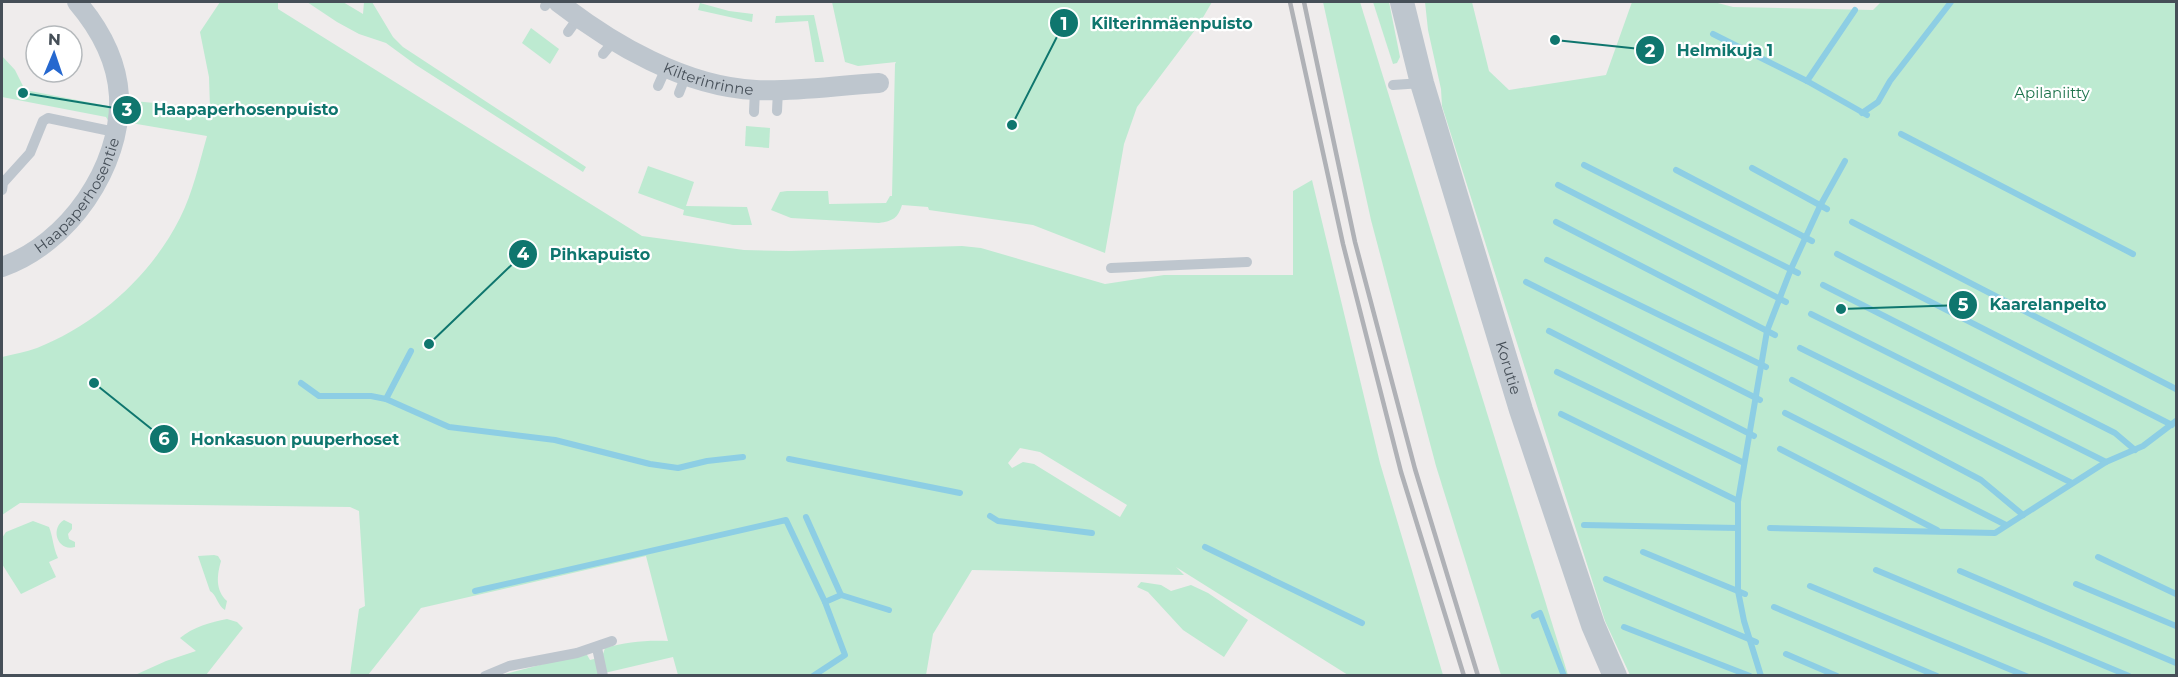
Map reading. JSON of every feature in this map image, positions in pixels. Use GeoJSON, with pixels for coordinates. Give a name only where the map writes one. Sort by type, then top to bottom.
{"type":"FeatureCollection","features":[{"type":"Feature","properties":{"kind":"street","name":"Haapaperhosentie"},"geometry":{"type":"LineString","coordinates":[[2,267],[43,245],[72,218],[89,196],[102,171],[115,132],[118,95],[110,53],[100,32],[77,2]]}},
{"type":"Feature","properties":{"kind":"street","name":"Korutie"},"geometry":{"type":"LineString","coordinates":[[1402,2],[1422,83],[1521,410],[1593,626],[1615,675]]}},
{"type":"Feature","properties":{"kind":"street","name":"Korutie"},"geometry":{"type":"LineString","coordinates":[[1412,2],[1414,55]]}},
{"type":"Feature","properties":{"kind":"street","name":"Kilterinrinne"},"geometry":{"type":"LineString","coordinates":[[550,3],[573,25],[608,48],[666,68],[683,84],[778,90],[879,83]]}},
{"type":"Feature","properties":{"kind":"lane"},"geometry":{"type":"LineString","coordinates":[[658,86],[666,68]]}},
{"type":"Feature","properties":{"kind":"lane"},"geometry":{"type":"LineString","coordinates":[[1393,85],[1422,83]]}},
{"type":"Feature","properties":{"kind":"lane"},"geometry":{"type":"LineString","coordinates":[[754,112],[755,90]]}},
{"type":"Feature","properties":{"kind":"lane"},"geometry":{"type":"LineString","coordinates":[[777,111],[778,90]]}},
{"type":"Feature","properties":{"kind":"lane"},"geometry":{"type":"LineString","coordinates":[[2,190],[3,183],[30,153],[43,121],[48,118],[115,132]]}},
{"type":"Feature","properties":{"kind":"lane"},"geometry":{"type":"LineString","coordinates":[[1111,268],[1247,262]]}},
{"type":"Feature","properties":{"kind":"lane"},"geometry":{"type":"LineString","coordinates":[[485,675],[509,666],[597,648],[612,641]]}},
{"type":"Feature","properties":{"kind":"lane"},"geometry":{"type":"LineString","coordinates":[[597,648],[603,675]]}},
{"type":"Feature","properties":{"kind":"green space"},"geometry":{"type":"Polygon","coordinates":[[[220,2],[278,2],[278,9],[642,236],[744,250],[789,251],[962,246],[981,248],[1105,284],[1164,275],[1293,275],[1293,191],[1312,180],[1380,463],[1443,675],[1348,675],[1176,567],[1184,575],[972,570],[933,634],[926,675],[678,675],[673,657],[596,675],[501,675],[586,653],[590,660],[602,657],[605,648],[621,644],[668,641],[646,556],[421,608],[368,675],[350,675],[359,609],[365,606],[359,511],[350,507],[20,503],[2,515],[2,357],[33,349],[59,338],[101,312],[138,278],[168,239],[189,198],[207,136],[131,123],[133,101],[210,108],[209,77],[200,32],[220,2]],[[1020,448],[1008,463],[1012,468],[1023,462],[1034,464],[1120,517],[1127,505],[1040,452],[1020,448]]]}},
{"type":"Feature","properties":{"kind":"green space"},"geometry":{"type":"Polygon","coordinates":[[[307,2],[343,2],[363,14],[364,2],[372,2],[393,37],[403,47],[586,167],[583,172],[416,65],[386,43],[359,34],[307,2]]]}},
{"type":"Feature","properties":{"kind":"green space"},"geometry":{"type":"Polygon","coordinates":[[[832,2],[1212,2],[1198,26],[1137,107],[1124,144],[1105,253],[1033,225],[929,210],[928,207],[902,205],[894,218],[879,223],[791,218],[771,210],[780,192],[787,191],[828,191],[829,204],[886,203],[892,196],[896,62],[858,66],[845,62],[832,2]]]}},
{"type":"Feature","properties":{"kind":"green space"},"geometry":{"type":"Polygon","coordinates":[[[1323,2],[1360,2],[1568,675],[1501,675],[1436,466],[1371,220],[1323,2]]]}},
{"type":"Feature","properties":{"kind":"green space"},"geometry":{"type":"Polygon","coordinates":[[[1373,2],[1389,2],[1400,57],[1397,63],[1393,64],[1373,2]]]}},
{"type":"Feature","properties":{"kind":"green space","name":"Apilaniitty"},"geometry":{"type":"Polygon","coordinates":[[[1425,2],[1472,2],[1489,71],[1509,90],[1606,75],[1632,2],[1714,2],[1733,7],[1873,10],[1881,2],[2176,2],[2176,675],[1630,675],[1605,621],[1442,106],[1425,2]]]}},
{"type":"Feature","properties":{"kind":"green space"},"geometry":{"type":"Polygon","coordinates":[[[700,3],[729,11],[753,14],[752,22],[698,10],[700,3]]]}},
{"type":"Feature","properties":{"kind":"green space"},"geometry":{"type":"Polygon","coordinates":[[[814,15],[824,62],[815,62],[808,21],[775,23],[776,16],[814,15]]]}},
{"type":"Feature","properties":{"kind":"green space"},"geometry":{"type":"Polygon","coordinates":[[[531,28],[559,49],[550,64],[522,43],[531,28]]]}},
{"type":"Feature","properties":{"kind":"green space"},"geometry":{"type":"Polygon","coordinates":[[[2,56],[15,70],[25,90],[108,106],[118,113],[115,132],[106,117],[2,97],[2,56]]]}},
{"type":"Feature","properties":{"kind":"green space"},"geometry":{"type":"Polygon","coordinates":[[[746,126],[770,128],[769,148],[745,146],[746,126]]]}},
{"type":"Feature","properties":{"kind":"green space"},"geometry":{"type":"Polygon","coordinates":[[[648,166],[694,182],[686,206],[747,207],[752,225],[733,225],[683,215],[684,210],[638,193],[648,166]]]}},
{"type":"Feature","properties":{"kind":"green space"},"geometry":{"type":"Polygon","coordinates":[[[64,520],[72,524],[72,529],[68,534],[69,539],[75,542],[75,547],[69,548],[60,543],[57,528],[64,520]]]}},
{"type":"Feature","properties":{"kind":"green space"},"geometry":{"type":"Polygon","coordinates":[[[33,521],[49,527],[58,558],[49,562],[56,577],[21,594],[2,564],[2,538],[6,532],[33,521]]]}},
{"type":"Feature","properties":{"kind":"green space"},"geometry":{"type":"Polygon","coordinates":[[[198,556],[218,556],[221,561],[218,582],[220,592],[227,601],[225,610],[210,591],[198,556]]]}},
{"type":"Feature","properties":{"kind":"green space"},"geometry":{"type":"Polygon","coordinates":[[[1141,582],[1161,585],[1171,591],[1191,585],[1208,593],[1248,620],[1224,657],[1183,630],[1148,592],[1137,587],[1141,582]]]}},
{"type":"Feature","properties":{"kind":"green space"},"geometry":{"type":"Polygon","coordinates":[[[227,619],[237,622],[243,628],[206,675],[135,675],[196,651],[180,638],[202,625],[227,619]]]}},
{"type":"Feature","properties":{"kind":"waterway"},"geometry":{"type":"LineString","coordinates":[[1862,113],[1878,102],[1890,81],[1951,2]]}},
{"type":"Feature","properties":{"kind":"waterway"},"geometry":{"type":"LineString","coordinates":[[1807,81],[1855,10]]}},
{"type":"Feature","properties":{"kind":"waterway"},"geometry":{"type":"LineString","coordinates":[[1713,34],[1807,81],[1867,115]]}},
{"type":"Feature","properties":{"kind":"waterway"},"geometry":{"type":"LineString","coordinates":[[1901,134],[2133,254]]}},
{"type":"Feature","properties":{"kind":"waterway"},"geometry":{"type":"LineString","coordinates":[[1761,676],[1744,621],[1738,591],[1738,501],[1767,331],[1791,269],[1820,206],[1845,161]]}},
{"type":"Feature","properties":{"kind":"waterway"},"geometry":{"type":"LineString","coordinates":[[1584,165],[1798,273]]}},
{"type":"Feature","properties":{"kind":"waterway"},"geometry":{"type":"LineString","coordinates":[[1752,168],[1827,209]]}},
{"type":"Feature","properties":{"kind":"waterway"},"geometry":{"type":"LineString","coordinates":[[1676,170],[1812,241]]}},
{"type":"Feature","properties":{"kind":"waterway"},"geometry":{"type":"LineString","coordinates":[[1558,185],[1786,302]]}},
{"type":"Feature","properties":{"kind":"waterway"},"geometry":{"type":"LineString","coordinates":[[1556,222],[1775,335]]}},
{"type":"Feature","properties":{"kind":"waterway"},"geometry":{"type":"LineString","coordinates":[[1852,222],[2176,389]]}},
{"type":"Feature","properties":{"kind":"waterway"},"geometry":{"type":"LineString","coordinates":[[1837,254],[2172,425]]}},
{"type":"Feature","properties":{"kind":"waterway"},"geometry":{"type":"LineString","coordinates":[[1547,260],[1766,367]]}},
{"type":"Feature","properties":{"kind":"waterway"},"geometry":{"type":"LineString","coordinates":[[1526,282],[1760,400]]}},
{"type":"Feature","properties":{"kind":"waterway"},"geometry":{"type":"LineString","coordinates":[[1823,285],[2115,433],[2135,450]]}},
{"type":"Feature","properties":{"kind":"waterway"},"geometry":{"type":"LineString","coordinates":[[1811,314],[2106,462]]}},
{"type":"Feature","properties":{"kind":"waterway"},"geometry":{"type":"LineString","coordinates":[[1549,331],[1754,436]]}},
{"type":"Feature","properties":{"kind":"waterway"},"geometry":{"type":"LineString","coordinates":[[1800,348],[2072,483]]}},
{"type":"Feature","properties":{"kind":"waterway"},"geometry":{"type":"LineString","coordinates":[[386,399],[411,351]]}},
{"type":"Feature","properties":{"kind":"waterway"},"geometry":{"type":"LineString","coordinates":[[1557,372],[1744,463]]}},
{"type":"Feature","properties":{"kind":"waterway"},"geometry":{"type":"LineString","coordinates":[[1792,380],[1981,480],[2023,515]]}},
{"type":"Feature","properties":{"kind":"waterway"},"geometry":{"type":"LineString","coordinates":[[301,383],[319,396],[371,396],[386,399],[449,427],[555,440],[650,464],[678,468],[707,461],[743,457]]}},
{"type":"Feature","properties":{"kind":"waterway"},"geometry":{"type":"LineString","coordinates":[[1785,413],[2006,525]]}},
{"type":"Feature","properties":{"kind":"waterway"},"geometry":{"type":"LineString","coordinates":[[1561,414],[1738,501]]}},
{"type":"Feature","properties":{"kind":"waterway"},"geometry":{"type":"LineString","coordinates":[[1770,528],[1995,533],[2106,462],[2143,446],[2176,421]]}},
{"type":"Feature","properties":{"kind":"waterway"},"geometry":{"type":"LineString","coordinates":[[1780,449],[1937,530]]}},
{"type":"Feature","properties":{"kind":"waterway"},"geometry":{"type":"LineString","coordinates":[[789,459],[960,493]]}},
{"type":"Feature","properties":{"kind":"waterway"},"geometry":{"type":"LineString","coordinates":[[990,516],[998,521],[1092,533]]}},
{"type":"Feature","properties":{"kind":"waterway"},"geometry":{"type":"LineString","coordinates":[[806,517],[841,595]]}},
{"type":"Feature","properties":{"kind":"waterway"},"geometry":{"type":"LineString","coordinates":[[475,591],[786,520],[825,602],[841,595],[889,610]]}},
{"type":"Feature","properties":{"kind":"waterway"},"geometry":{"type":"LineString","coordinates":[[1584,525],[1738,528]]}},
{"type":"Feature","properties":{"kind":"waterway"},"geometry":{"type":"LineString","coordinates":[[1205,547],[1362,623]]}},
{"type":"Feature","properties":{"kind":"waterway"},"geometry":{"type":"LineString","coordinates":[[1643,552],[1745,594]]}},
{"type":"Feature","properties":{"kind":"waterway"},"geometry":{"type":"LineString","coordinates":[[2098,557],[2176,594]]}},
{"type":"Feature","properties":{"kind":"waterway"},"geometry":{"type":"LineString","coordinates":[[1876,570],[2129,676]]}},
{"type":"Feature","properties":{"kind":"waterway"},"geometry":{"type":"LineString","coordinates":[[1960,571],[2176,663]]}},
{"type":"Feature","properties":{"kind":"waterway"},"geometry":{"type":"LineString","coordinates":[[1606,579],[1756,642]]}},
{"type":"Feature","properties":{"kind":"waterway"},"geometry":{"type":"LineString","coordinates":[[2076,584],[2176,626]]}},
{"type":"Feature","properties":{"kind":"waterway"},"geometry":{"type":"LineString","coordinates":[[1810,586],[2026,676]]}},
{"type":"Feature","properties":{"kind":"waterway"},"geometry":{"type":"LineString","coordinates":[[813,676],[845,655],[825,602]]}},
{"type":"Feature","properties":{"kind":"waterway"},"geometry":{"type":"LineString","coordinates":[[1774,607],[1937,676]]}},
{"type":"Feature","properties":{"kind":"waterway"},"geometry":{"type":"LineString","coordinates":[[1534,616],[1540,613],[1564,676]]}},
{"type":"Feature","properties":{"kind":"waterway"},"geometry":{"type":"LineString","coordinates":[[1624,627],[1750,676]]}},
{"type":"Feature","properties":{"kind":"waterway"},"geometry":{"type":"LineString","coordinates":[[1786,654],[1837,676]]}},
{"type":"Feature","properties":{"kind":"railway"},"geometry":{"type":"LineString","coordinates":[[1290,2],[1343,244],[1401,472],[1464,676]]}},
{"type":"Feature","properties":{"kind":"railway"},"geometry":{"type":"LineString","coordinates":[[1304,2],[1355,242],[1415,469],[1478,676]]}},
{"type":"Feature","properties":{"kind":"place","name":"Helmikuja 1"},"geometry":{"type":"Point","coordinates":[1555,40]}},
{"type":"Feature","properties":{"kind":"place","name":"Haapaperhosenpuisto"},"geometry":{"type":"Point","coordinates":[23,93]}},
{"type":"Feature","properties":{"kind":"place","name":"Kilterinmäenpuisto"},"geometry":{"type":"Point","coordinates":[1012,125]}},
{"type":"Feature","properties":{"kind":"place","name":"Kaarelanpelto"},"geometry":{"type":"Point","coordinates":[1841,309]}},
{"type":"Feature","properties":{"kind":"place","name":"Pihkapuisto"},"geometry":{"type":"Point","coordinates":[429,344]}},
{"type":"Feature","properties":{"kind":"place","name":"Honkasuon puuperhoset"},"geometry":{"type":"Point","coordinates":[94,383]}}]}
